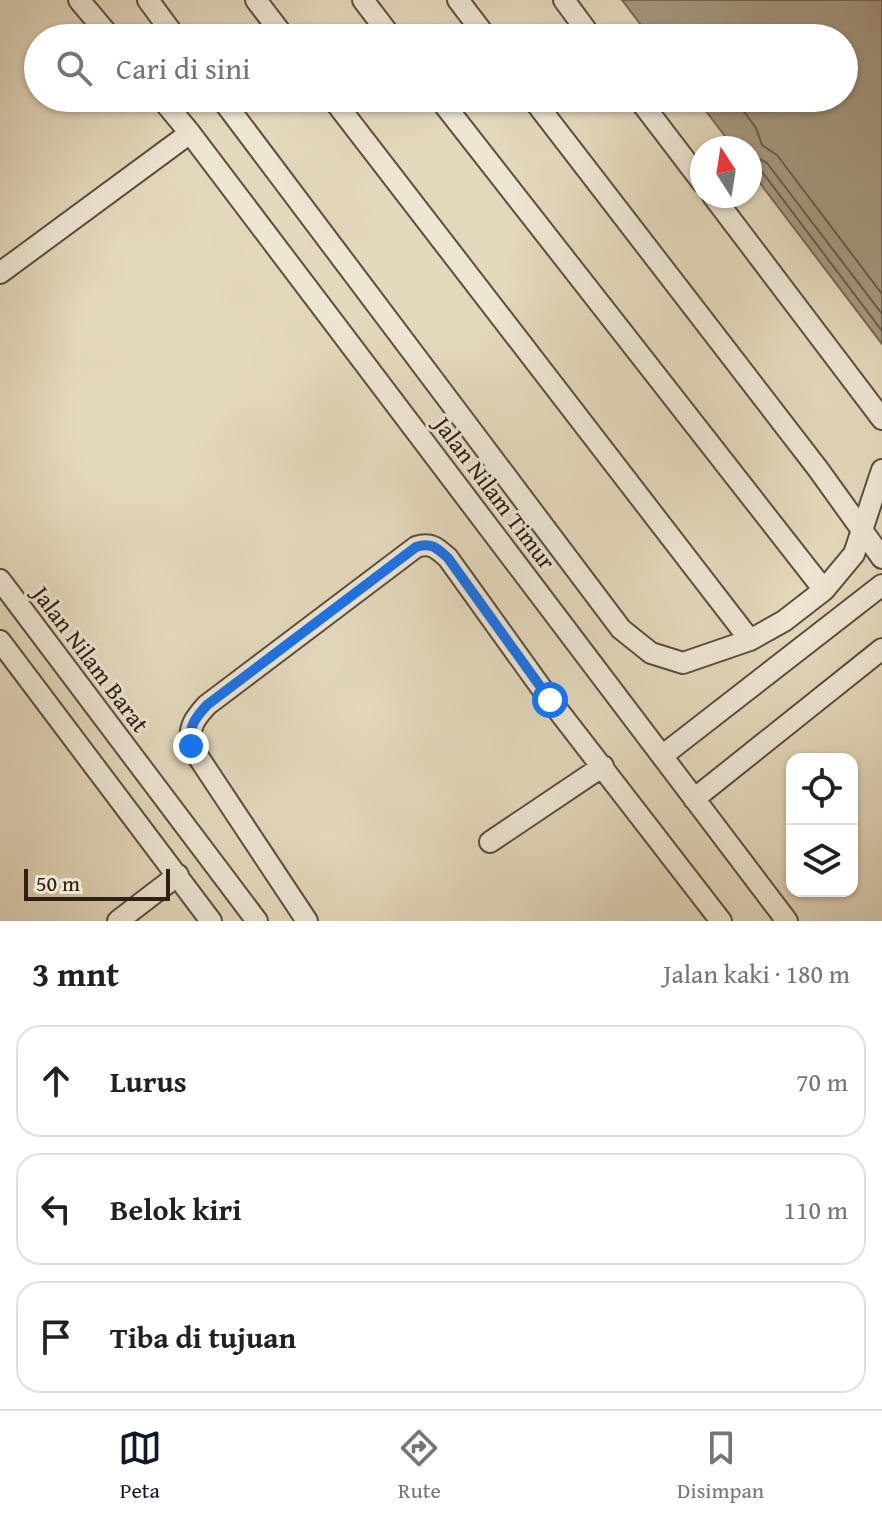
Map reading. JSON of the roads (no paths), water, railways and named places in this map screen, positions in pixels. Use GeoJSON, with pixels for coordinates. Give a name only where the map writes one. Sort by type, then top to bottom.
{"type":"FeatureCollection","features":[{"type":"Feature","properties":{"kind":"lane"},"geometry":{"type":"LineString","coordinates":[[79,0],[99,24]]}},
{"type":"Feature","properties":{"kind":"lane"},"geometry":{"type":"LineString","coordinates":[[148,0],[166,24]]}},
{"type":"Feature","properties":{"kind":"lane"},"geometry":{"type":"LineString","coordinates":[[256,0],[274,24]]}},
{"type":"Feature","properties":{"kind":"lane"},"geometry":{"type":"LineString","coordinates":[[363,0],[381,24]]}},
{"type":"Feature","properties":{"kind":"lane"},"geometry":{"type":"LineString","coordinates":[[458,0],[476,24]]}},
{"type":"Feature","properties":{"kind":"lane"},"geometry":{"type":"LineString","coordinates":[[564,0],[582,24]]}},
{"type":"Feature","properties":{"kind":"lane","name":"Jalan Nilam Timur"},"geometry":{"type":"LineString","coordinates":[[173,112],[787,921]]}},
{"type":"Feature","properties":{"kind":"lane"},"geometry":{"type":"LineString","coordinates":[[232,112],[621,629],[651,653],[683,663],[750,640],[784,621],[824,590],[854,554],[882,470]]}},
{"type":"Feature","properties":{"kind":"lane"},"geometry":{"type":"LineString","coordinates":[[343,112],[750,640]]}},
{"type":"Feature","properties":{"kind":"lane"},"geometry":{"type":"LineString","coordinates":[[450,112],[824,590]]}},
{"type":"Feature","properties":{"kind":"lane"},"geometry":{"type":"LineString","coordinates":[[543,112],[882,558]]}},
{"type":"Feature","properties":{"kind":"lane"},"geometry":{"type":"LineString","coordinates":[[649,112],[690,166]]}},
{"type":"Feature","properties":{"kind":"lane"},"geometry":{"type":"LineString","coordinates":[[0,273],[190,133]]}},
{"type":"Feature","properties":{"kind":"lane"},"geometry":{"type":"LineString","coordinates":[[722,208],[882,419]]}},
{"type":"Feature","properties":{"kind":"lane"},"geometry":{"type":"LineString","coordinates":[[307,921],[191,746],[189,733],[194,719],[207,705],[416,547],[426,544],[436,547],[448,558],[550,700],[721,921]]}},
{"type":"Feature","properties":{"kind":"lane","name":"Jalan Nilam Barat"},"geometry":{"type":"LineString","coordinates":[[0,580],[257,921]]}},
{"type":"Feature","properties":{"kind":"lane"},"geometry":{"type":"LineString","coordinates":[[662,756],[882,585]]}},
{"type":"Feature","properties":{"kind":"lane"},"geometry":{"type":"LineString","coordinates":[[0,641],[211,921]]}},
{"type":"Feature","properties":{"kind":"lane"},"geometry":{"type":"LineString","coordinates":[[694,799],[882,649]]}},
{"type":"Feature","properties":{"kind":"lane"},"geometry":{"type":"LineString","coordinates":[[490,842],[603,766]]}},
{"type":"Feature","properties":{"kind":"lane"},"geometry":{"type":"LineString","coordinates":[[118,921],[178,875]]}},
{"type":"Feature","properties":{"kind":"water"},"geometry":{"type":"Polygon","coordinates":[[[622,0],[882,0],[882,344],[762,186],[762,136],[725,136],[707,112],[858,112],[858,24],[640,24],[622,0]]]}}]}
